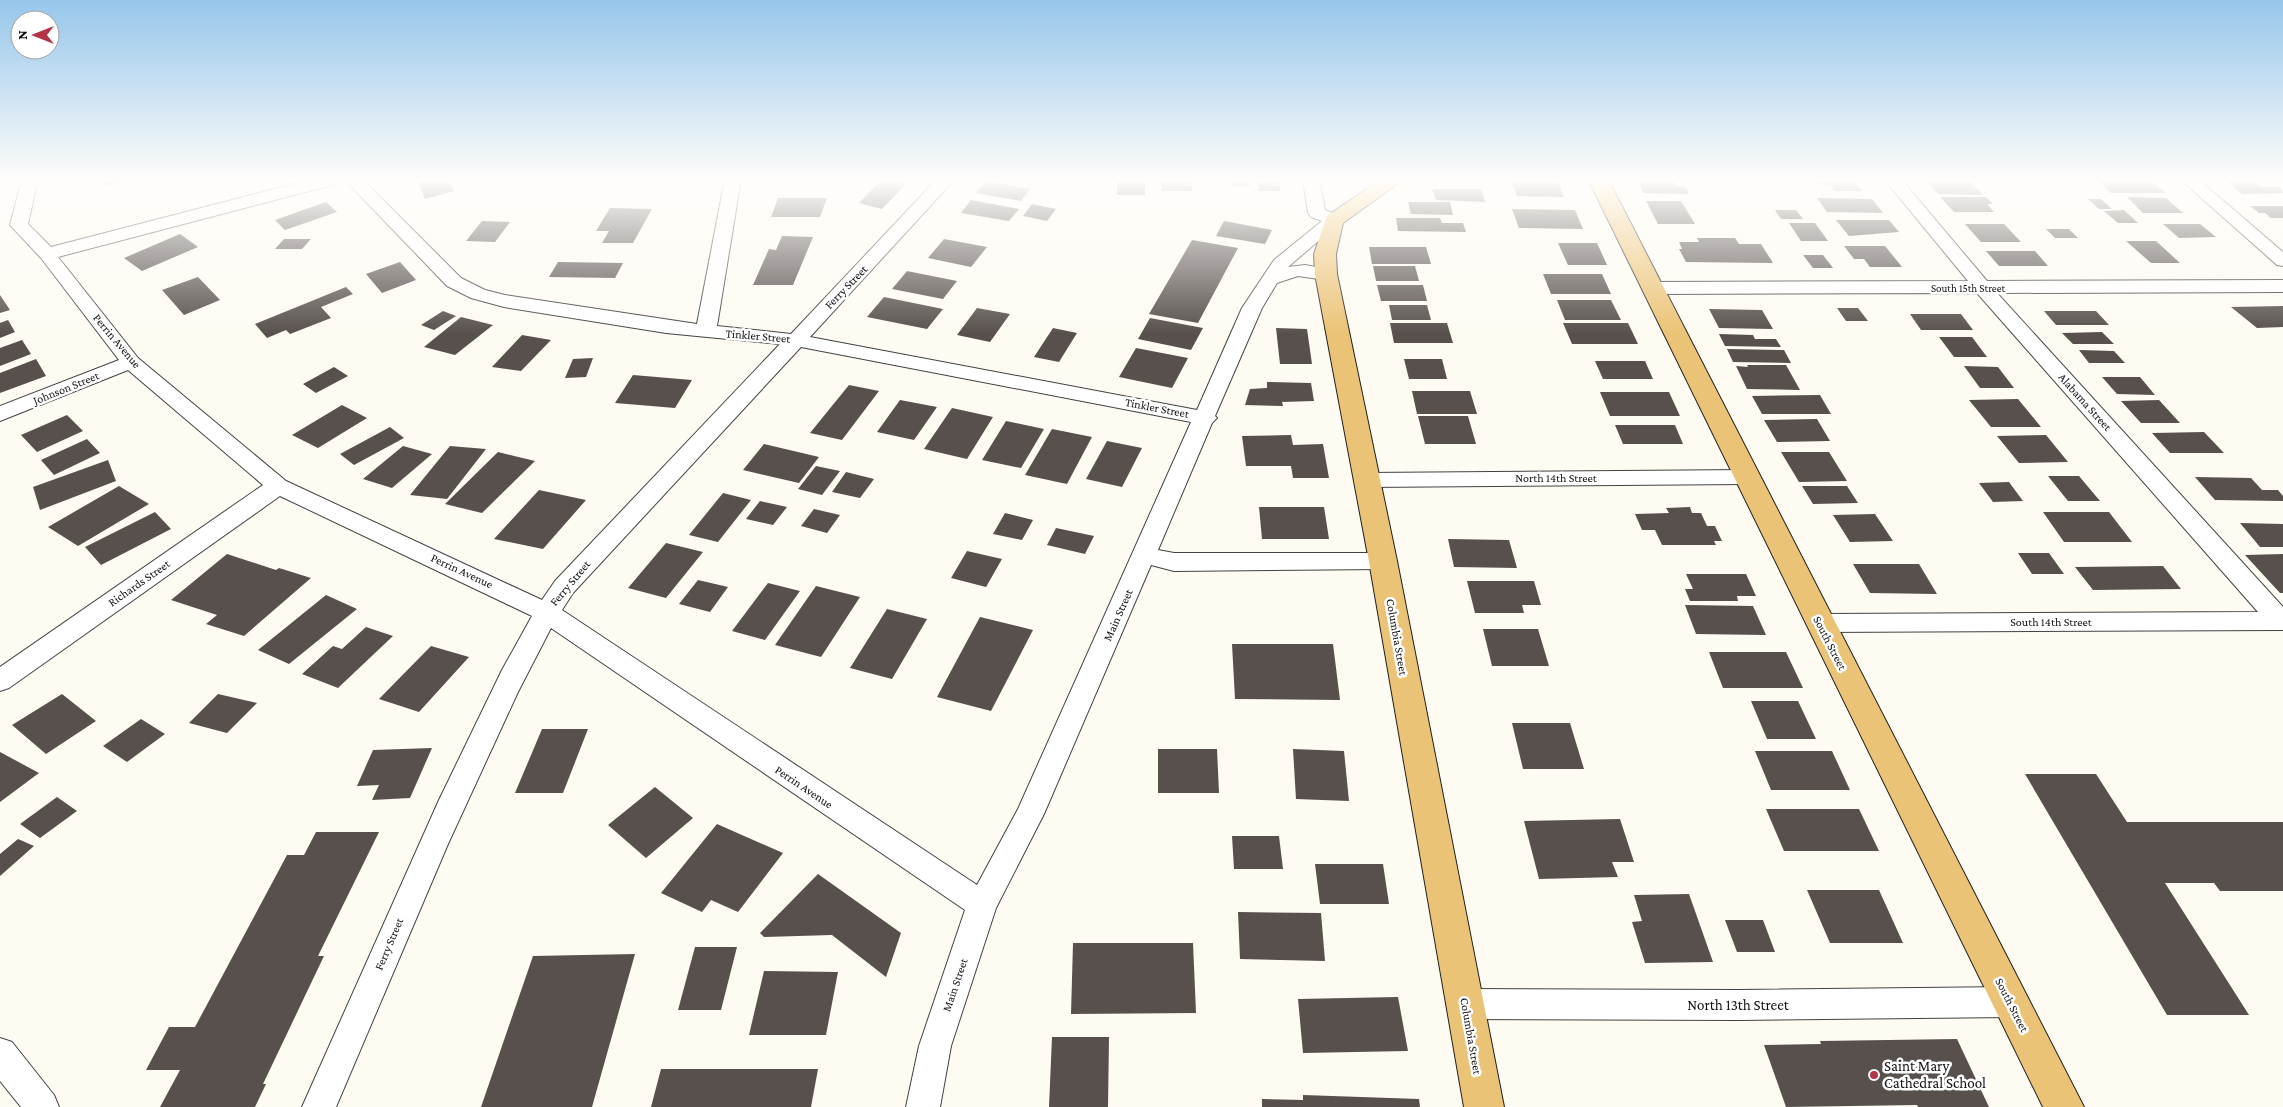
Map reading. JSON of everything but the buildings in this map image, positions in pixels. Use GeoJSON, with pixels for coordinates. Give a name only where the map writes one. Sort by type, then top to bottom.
{"type":"FeatureCollection","features":[{"type":"Feature","properties":{"kind":"main road","name":"Columbia Street"},"geometry":{"type":"LineString","coordinates":[[1331,231],[1325,254],[1326,274],[1383,561],[1484,1107]]}},
{"type":"Feature","properties":{"kind":"main road","name":"South Street"},"geometry":{"type":"LineString","coordinates":[[1625,231],[1746,477],[2064,1107]]}},
{"type":"Feature","properties":{"kind":"street","name":"Perrin Avenue"},"geometry":{"type":"LineString","coordinates":[[13,231],[47,254],[131,362],[278,486],[546,612],[982,905]]}},
{"type":"Feature","properties":{"kind":"street"},"geometry":{"type":"LineString","coordinates":[[47,254],[136,231]]}},
{"type":"Feature","properties":{"kind":"street","name":"Tinkler Street"},"geometry":{"type":"LineString","coordinates":[[403,231],[454,282],[478,294],[523,304],[706,331],[796,340],[1206,418]]}},
{"type":"Feature","properties":{"kind":"street"},"geometry":{"type":"LineString","coordinates":[[706,331],[724,231]]}},
{"type":"Feature","properties":{"kind":"street","name":"Ferry Street"},"geometry":{"type":"LineString","coordinates":[[319,1107],[433,843],[523,654],[546,612],[564,587],[899,231]]}},
{"type":"Feature","properties":{"kind":"street","name":"Main Street"},"geometry":{"type":"LineString","coordinates":[[923,1107],[935,1046],[982,905],[1030,814],[1206,418],[1252,308],[1272,280],[1283,260],[1320,231]]}},
{"type":"Feature","properties":{"kind":"street","name":"Alabama Street"},"geometry":{"type":"LineString","coordinates":[[1936,231],[1984,288],[2282,621]]}},
{"type":"Feature","properties":{"kind":"street"},"geometry":{"type":"LineString","coordinates":[[2247,231],[2283,262]]}},
{"type":"Feature","properties":{"kind":"street"},"geometry":{"type":"LineString","coordinates":[[1272,280],[1284,272],[1298,270],[1309,270],[1326,274]]}},
{"type":"Feature","properties":{"kind":"street","name":"South 15th Street"},"geometry":{"type":"LineString","coordinates":[[1654,288],[2283,286]]}},
{"type":"Feature","properties":{"kind":"street","name":"Johnson Street"},"geometry":{"type":"LineString","coordinates":[[0,414],[131,362]]}},
{"type":"Feature","properties":{"kind":"street","name":"North 14th Street"},"geometry":{"type":"LineString","coordinates":[[1366,480],[1746,477]]}},
{"type":"Feature","properties":{"kind":"street","name":"Richards Street"},"geometry":{"type":"LineString","coordinates":[[0,681],[278,486]]}},
{"type":"Feature","properties":{"kind":"street"},"geometry":{"type":"LineString","coordinates":[[1145,555],[1174,562],[1383,561]]}},
{"type":"Feature","properties":{"kind":"street","name":"South 14th Street"},"geometry":{"type":"LineString","coordinates":[[1820,623],[2282,621]]}},
{"type":"Feature","properties":{"kind":"street","name":"North 13th Street"},"geometry":{"type":"LineString","coordinates":[[1465,1004],[1739,1005],[2011,1002]]}},
{"type":"Feature","properties":{"kind":"street"},"geometry":{"type":"LineString","coordinates":[[0,1054],[42,1107]]}},
{"type":"Feature","properties":{"kind":"place","name":"Saint Mary Cathedral School"},"geometry":{"type":"Point","coordinates":[1874,1075]}}]}
